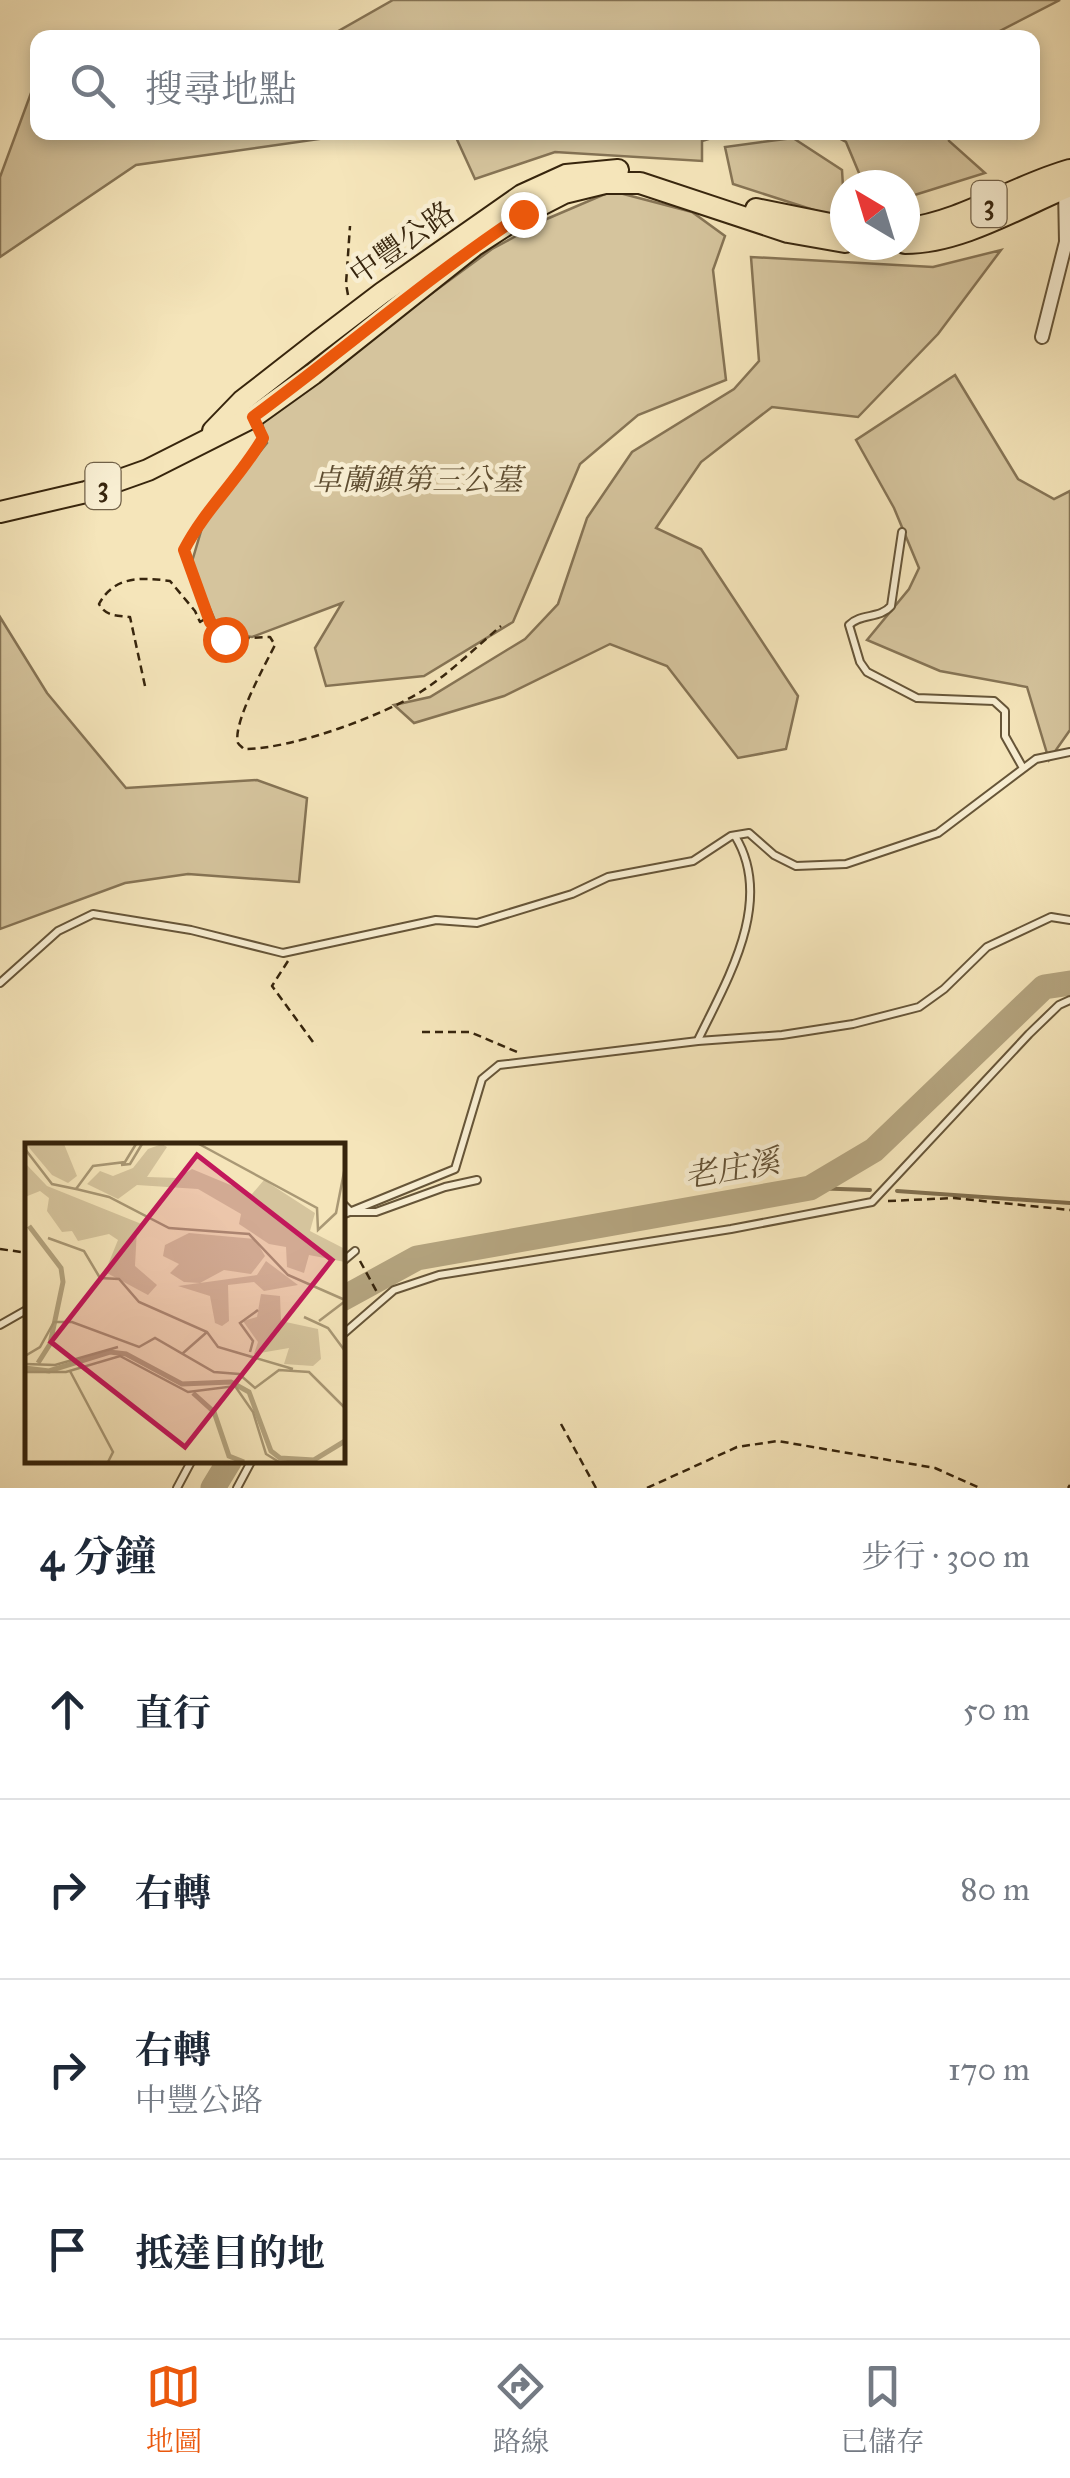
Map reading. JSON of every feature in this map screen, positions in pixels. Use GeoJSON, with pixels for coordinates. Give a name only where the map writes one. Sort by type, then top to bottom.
{"type":"FeatureCollection","features":[{"type":"Feature","properties":{"kind":"main road","name":"中豐公路"},"geometry":{"type":"LineString","coordinates":[[201,444],[242,401],[351,316],[522,195],[566,175],[634,170],[761,210],[830,224]]}},
{"type":"Feature","properties":{"kind":"main road","name":"3"},"geometry":{"type":"LineString","coordinates":[[920,227],[962,216],[1051,176],[1068,182]]}},
{"type":"Feature","properties":{"kind":"main road","name":"3"},"geometry":{"type":"LineString","coordinates":[[920,241],[968,231],[1068,182]]}},
{"type":"Feature","properties":{"kind":"main road","name":"中豐公路"},"geometry":{"type":"LineString","coordinates":[[0,512],[86,492],[148,470],[253,417],[474,246],[564,193],[605,183],[640,183],[788,232],[830,239]]}},
{"type":"Feature","properties":{"kind":"street"},"geometry":{"type":"LineString","coordinates":[[1042,337],[1066,242],[1068,182]]}},
{"type":"Feature","properties":{"kind":"lane"},"geometry":{"type":"LineString","coordinates":[[902,532],[891,606],[885,613],[854,620],[849,625],[860,662],[867,672],[916,698],[994,701],[1005,711],[1004,736],[1023,768]]}},
{"type":"Feature","properties":{"kind":"lane"},"geometry":{"type":"LineString","coordinates":[[0,983],[58,931],[93,914],[191,930],[283,952],[436,920],[477,923],[572,894],[608,878],[693,861],[735,835],[749,833],[774,855],[796,866],[846,864],[938,834],[1036,759],[1070,752]]}},
{"type":"Feature","properties":{"kind":"lane"},"geometry":{"type":"LineString","coordinates":[[698,1041],[739,954],[750,899],[746,854],[735,835]]}},
{"type":"Feature","properties":{"kind":"lane"},"geometry":{"type":"LineString","coordinates":[[347,1214],[455,1169],[482,1079],[499,1066],[853,1024],[919,1007],[987,948],[1051,917],[1070,920]]}},
{"type":"Feature","properties":{"kind":"lane"},"geometry":{"type":"LineString","coordinates":[[345,1332],[394,1290],[439,1276],[872,1202],[1029,1034],[1059,1005],[1070,1000]]}},
{"type":"Feature","properties":{"kind":"lane"},"geometry":{"type":"LineString","coordinates":[[347,1214],[376,1212],[445,1186],[477,1180]]}},
{"type":"Feature","properties":{"kind":"lane"},"geometry":{"type":"LineString","coordinates":[[345,1259],[354,1251]]}},
{"type":"Feature","properties":{"kind":"lane"},"geometry":{"type":"LineString","coordinates":[[0,1325],[25,1311]]}},
{"type":"Feature","properties":{"kind":"lane"},"geometry":{"type":"LineString","coordinates":[[177,1488],[190,1463]]}},
{"type":"Feature","properties":{"kind":"lane"},"geometry":{"type":"LineString","coordinates":[[238,1488],[250,1463]]}},
{"type":"Feature","properties":{"kind":"path"},"geometry":{"type":"LineString","coordinates":[[350,226],[346,284],[351,316]]}},
{"type":"Feature","properties":{"kind":"path"},"geometry":{"type":"LineString","coordinates":[[253,417],[263,438],[251,459],[196,527],[184,550],[210,622],[225,639],[270,637],[275,644],[244,709],[238,731],[238,743],[244,749],[265,749],[362,720],[423,690],[500,626]]}},
{"type":"Feature","properties":{"kind":"path"},"geometry":{"type":"LineString","coordinates":[[145,686],[130,617],[108,615],[100,608],[106,590],[128,579],[170,581],[200,622],[208,617]]}},
{"type":"Feature","properties":{"kind":"path"},"geometry":{"type":"LineString","coordinates":[[291,950],[272,986],[316,1046]]}},
{"type":"Feature","properties":{"kind":"path"},"geometry":{"type":"LineString","coordinates":[[422,1032],[470,1032],[538,1060]]}},
{"type":"Feature","properties":{"kind":"path"},"geometry":{"type":"LineString","coordinates":[[872,1202],[954,1198],[1070,1210]]}},
{"type":"Feature","properties":{"kind":"path"},"geometry":{"type":"LineString","coordinates":[[0,1249],[25,1253]]}},
{"type":"Feature","properties":{"kind":"path"},"geometry":{"type":"LineString","coordinates":[[354,1251],[382,1301]]}},
{"type":"Feature","properties":{"kind":"path"},"geometry":{"type":"LineString","coordinates":[[562,1424],[596,1488]]}},
{"type":"Feature","properties":{"kind":"path"},"geometry":{"type":"LineString","coordinates":[[647,1488],[737,1448],[778,1441],[935,1468],[980,1488]]}},
{"type":"Feature","properties":{"kind":"green space"},"geometry":{"type":"Polygon","coordinates":[[[393,0],[1060,0],[1002,30],[340,30],[393,0]]]}},
{"type":"Feature","properties":{"kind":"green space"},"geometry":{"type":"Polygon","coordinates":[[[30,96],[30,140],[312,140],[136,165],[0,257],[0,177],[30,96]]]}},
{"type":"Feature","properties":{"kind":"green space"},"geometry":{"type":"Polygon","coordinates":[[[457,140],[705,140],[702,141],[702,161],[555,152],[475,179],[457,140]]]}},
{"type":"Feature","properties":{"kind":"green space"},"geometry":{"type":"Polygon","coordinates":[[[778,140],[796,140],[842,170],[830,170],[830,215],[733,184],[725,147],[778,140]]]}},
{"type":"Feature","properties":{"kind":"green space"},"geometry":{"type":"Polygon","coordinates":[[[842,140],[949,140],[985,173],[920,193],[920,170],[858,170],[842,140]]]}},
{"type":"Feature","properties":{"kind":"green space","name":"卓蘭鎮第三公墓"},"geometry":{"type":"Polygon","coordinates":[[[612,191],[692,212],[725,236],[713,270],[726,380],[638,415],[580,464],[513,622],[424,676],[326,686],[315,648],[342,603],[252,637],[220,632],[191,565],[204,521],[267,443],[261,419],[492,249],[549,218],[612,191]]]}},
{"type":"Feature","properties":{"kind":"green space"},"geometry":{"type":"Polygon","coordinates":[[[1001,250],[938,334],[858,417],[772,407],[701,462],[656,528],[701,549],[798,696],[786,749],[738,758],[667,666],[610,644],[504,696],[414,723],[394,705],[430,697],[525,639],[558,604],[587,518],[632,452],[734,389],[759,361],[751,257],[933,267],[1001,250]]]}},
{"type":"Feature","properties":{"kind":"green space"},"geometry":{"type":"Polygon","coordinates":[[[955,375],[1018,479],[1054,499],[1070,491],[1070,730],[1049,760],[1027,687],[940,671],[867,640],[909,589],[919,568],[894,508],[856,440],[955,375]]]}},
{"type":"Feature","properties":{"kind":"green space"},"geometry":{"type":"Polygon","coordinates":[[[0,617],[47,693],[126,788],[257,780],[307,798],[299,882],[188,874],[125,883],[0,929],[0,617]]]}},
{"type":"Feature","properties":{"kind":"waterway","name":"老庄溪"},"geometry":{"type":"LineString","coordinates":[[345,1297],[417,1258],[810,1188],[874,1150],[1044,987],[1070,983]]}},
{"type":"Feature","properties":{"kind":"waterway"},"geometry":{"type":"LineString","coordinates":[[810,1188],[870,1190]]}},
{"type":"Feature","properties":{"kind":"waterway"},"geometry":{"type":"LineString","coordinates":[[897,1191],[1070,1203]]}},
{"type":"Feature","properties":{"kind":"waterway","name":"老庄溪"},"geometry":{"type":"LineString","coordinates":[[213,1488],[228,1463]]}},
{"type":"Feature","properties":{"kind":"route"},"geometry":{"type":"LineString","coordinates":[[225,639],[210,622],[184,550],[196,527],[251,459],[263,438],[253,417],[474,246],[523,214]]}}]}
